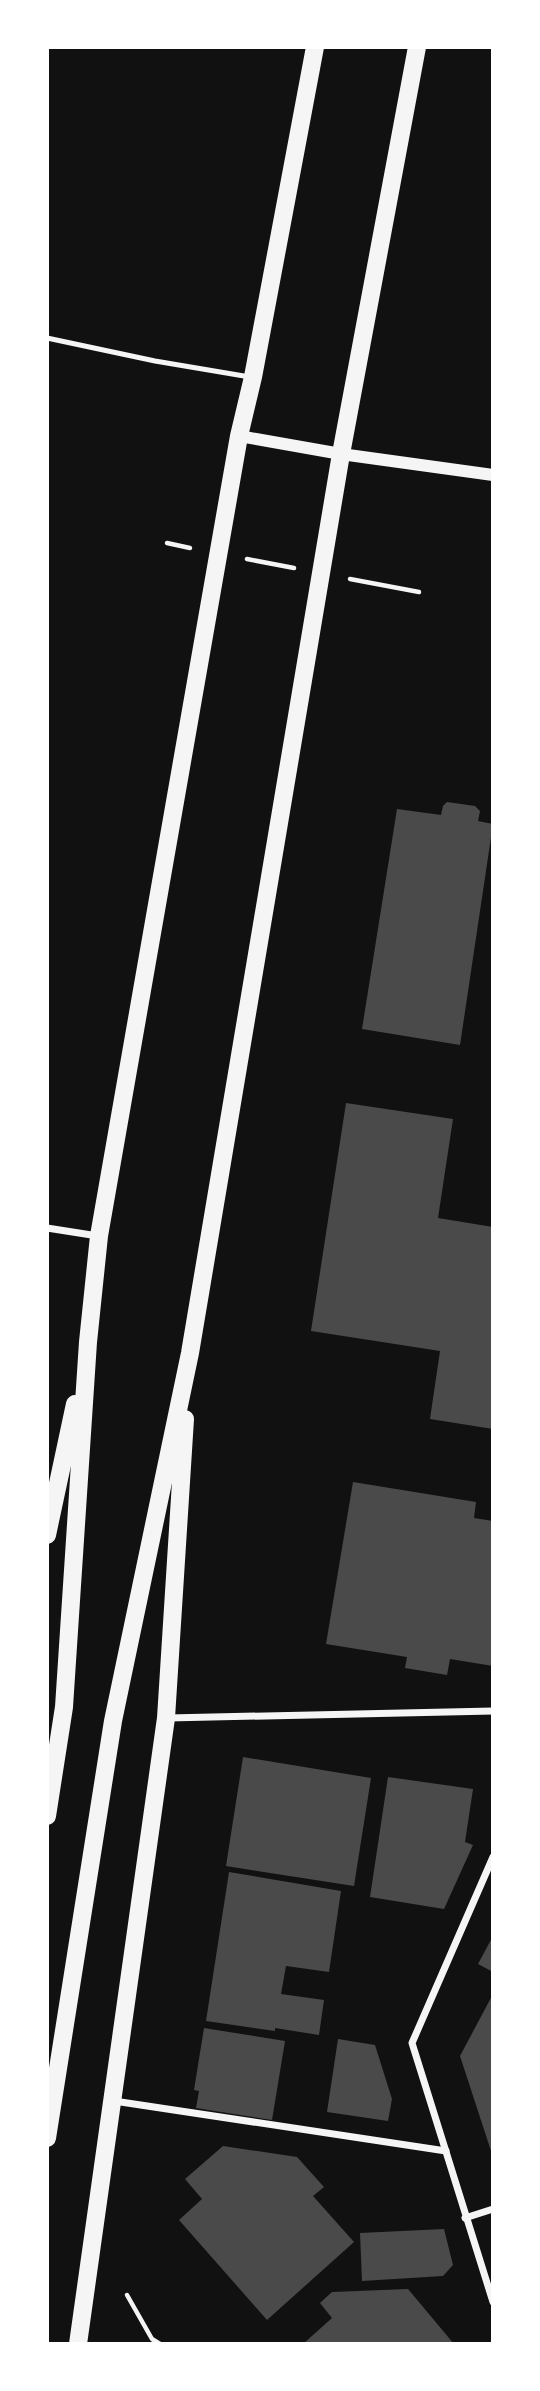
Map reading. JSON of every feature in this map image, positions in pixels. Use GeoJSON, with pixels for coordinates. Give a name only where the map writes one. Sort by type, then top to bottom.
{"type":"FeatureCollection","features":[{"type":"Feature","properties":{"kind":"main road"},"geometry":{"type":"LineString","coordinates":[[47,1815],[64,1707],[88,1342],[99,1236],[239,436],[253,377],[316,47]]}},
{"type":"Feature","properties":{"kind":"main road"},"geometry":{"type":"LineString","coordinates":[[47,2138],[113,1721],[190,1353],[341,454],[417,47]]}},
{"type":"Feature","properties":{"kind":"main road"},"geometry":{"type":"LineString","coordinates":[[47,1535],[88,1342]]}},
{"type":"Feature","properties":{"kind":"main road"},"geometry":{"type":"LineString","coordinates":[[78,2342],[166,1718],[190,1353]]}},
{"type":"Feature","properties":{"kind":"street"},"geometry":{"type":"LineString","coordinates":[[239,436],[341,454],[493,475]]}},
{"type":"Feature","properties":{"kind":"street"},"geometry":{"type":"LineString","coordinates":[[47,1228],[99,1236]]}},
{"type":"Feature","properties":{"kind":"street"},"geometry":{"type":"LineString","coordinates":[[166,1718],[493,1711]]}},
{"type":"Feature","properties":{"kind":"street"},"geometry":{"type":"LineString","coordinates":[[493,1857],[491,1868],[412,2043],[493,2302]]}},
{"type":"Feature","properties":{"kind":"street"},"geometry":{"type":"LineString","coordinates":[[112,2101],[446,2151]]}},
{"type":"Feature","properties":{"kind":"street"},"geometry":{"type":"LineString","coordinates":[[465,2218],[493,2209]]}},
{"type":"Feature","properties":{"kind":"lane"},"geometry":{"type":"LineString","coordinates":[[47,338],[155,361],[253,377]]}},
{"type":"Feature","properties":{"kind":"path"},"geometry":{"type":"LineString","coordinates":[[127,2295],[152,2339],[160,2344]]}},
{"type":"Feature","properties":{"kind":"building"},"geometry":{"type":"Polygon","coordinates":[[[447,802],[475,806],[480,811],[478,821],[493,824],[460,1045],[362,1029],[397,809],[441,815],[447,802]]]}},
{"type":"Feature","properties":{"kind":"building"},"geometry":{"type":"Polygon","coordinates":[[[346,1103],[453,1119],[438,1218],[493,1227],[493,1429],[430,1419],[440,1351],[311,1331],[346,1103]]]}},
{"type":"Feature","properties":{"kind":"building"},"geometry":{"type":"Polygon","coordinates":[[[353,1482],[476,1502],[474,1518],[493,1521],[493,1666],[450,1659],[447,1675],[405,1668],[407,1657],[326,1644],[353,1482]]]}},
{"type":"Feature","properties":{"kind":"building"},"geometry":{"type":"Polygon","coordinates":[[[243,1757],[371,1778],[354,1886],[226,1866],[243,1757]]]}},
{"type":"Feature","properties":{"kind":"building"},"geometry":{"type":"Polygon","coordinates":[[[388,1777],[473,1789],[465,1842],[473,1845],[444,1909],[370,1897],[388,1777]]]}},
{"type":"Feature","properties":{"kind":"building"},"geometry":{"type":"Polygon","coordinates":[[[229,1872],[341,1891],[329,1972],[286,1966],[281,1994],[324,2000],[319,2035],[206,2021],[229,1872]]]}},
{"type":"Feature","properties":{"kind":"building"},"geometry":{"type":"Polygon","coordinates":[[[493,1936],[493,1972],[478,1964],[493,1936]]]}},
{"type":"Feature","properties":{"kind":"building"},"geometry":{"type":"Polygon","coordinates":[[[493,1994],[493,2154],[492,2154],[460,2056],[493,1994]]]}},
{"type":"Feature","properties":{"kind":"building"},"geometry":{"type":"Polygon","coordinates":[[[204,2028],[285,2041],[272,2120],[196,2108],[199,2091],[194,2090],[204,2028]]]}},
{"type":"Feature","properties":{"kind":"building"},"geometry":{"type":"Polygon","coordinates":[[[338,2039],[375,2045],[392,2099],[388,2121],[327,2112],[338,2039]]]}},
{"type":"Feature","properties":{"kind":"building"},"geometry":{"type":"Polygon","coordinates":[[[223,2146],[297,2157],[324,2187],[313,2196],[354,2242],[267,2320],[179,2220],[202,2199],[185,2179],[223,2146]]]}},
{"type":"Feature","properties":{"kind":"building"},"geometry":{"type":"Polygon","coordinates":[[[444,2229],[453,2265],[443,2276],[362,2281],[360,2233],[444,2229]]]}},
{"type":"Feature","properties":{"kind":"building"},"geometry":{"type":"Polygon","coordinates":[[[408,2289],[454,2344],[303,2344],[332,2318],[320,2303],[332,2292],[408,2289]]]}}]}
